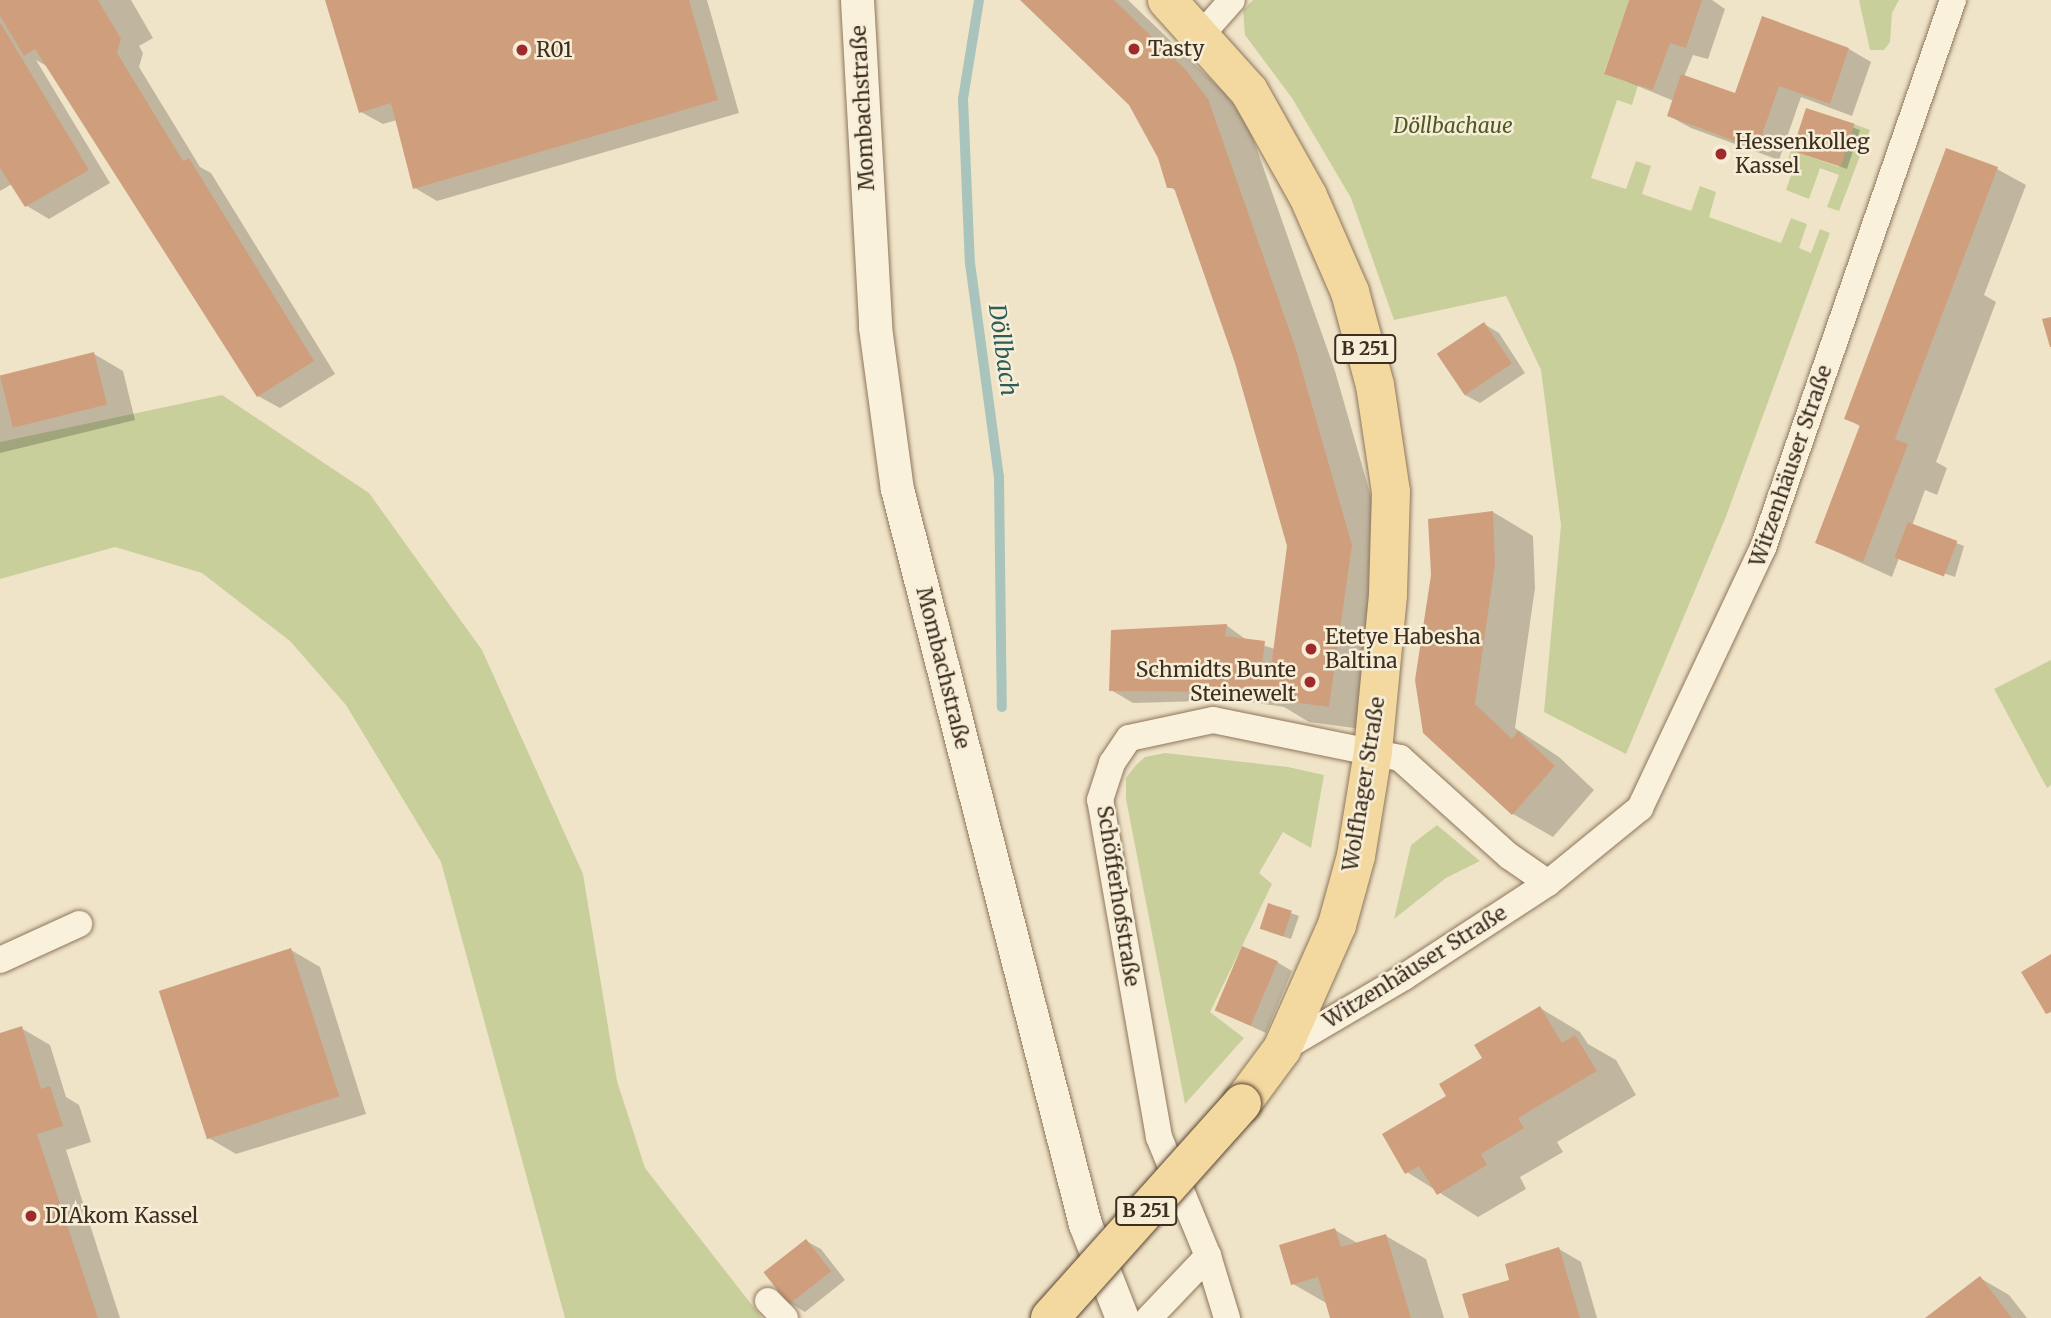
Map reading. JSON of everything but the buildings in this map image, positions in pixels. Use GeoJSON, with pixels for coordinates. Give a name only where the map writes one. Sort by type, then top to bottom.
{"type":"FeatureCollection","features":[{"type":"Feature","properties":{"kind":"main road","name":"Wolfhager Straße"},"geometry":{"type":"LineString","coordinates":[[1050,1318],[1242,1103],[1282,1049],[1337,925],[1356,856],[1373,752],[1388,594],[1391,492],[1375,385],[1350,292],[1308,196],[1249,91],[1202,34],[1167,0]]}},
{"type":"Feature","properties":{"kind":"street","name":"Mombachstraße"},"geometry":{"type":"LineString","coordinates":[[857,0],[876,327],[897,489],[1085,1224],[1122,1318]]}},
{"type":"Feature","properties":{"kind":"street"},"geometry":{"type":"LineString","coordinates":[[1202,34],[1232,0]]}},
{"type":"Feature","properties":{"kind":"street","name":"Witzenhäuser Straße"},"geometry":{"type":"LineString","coordinates":[[1282,1049],[1548,883],[1640,808],[1746,591],[1953,0]]}},
{"type":"Feature","properties":{"kind":"street","name":"Schöfferhofstraße"},"geometry":{"type":"LineString","coordinates":[[1227,1318],[1208,1256],[1159,1137],[1100,800],[1112,763],[1129,738],[1213,720],[1373,752]]}},
{"type":"Feature","properties":{"kind":"street"},"geometry":{"type":"LineString","coordinates":[[1373,752],[1400,758],[1509,856],[1548,883]]}},
{"type":"Feature","properties":{"kind":"street"},"geometry":{"type":"LineString","coordinates":[[0,960],[79,924]]}},
{"type":"Feature","properties":{"kind":"street"},"geometry":{"type":"LineString","coordinates":[[1149,1318],[1208,1256]]}},
{"type":"Feature","properties":{"kind":"green space","name":"Döllbachaue"},"geometry":{"type":"Polygon","coordinates":[[[1253,0],[1629,0],[1604,73],[1638,85],[1632,105],[1617,100],[1591,178],[1626,189],[1636,161],[1651,166],[1642,194],[1691,211],[1700,186],[1716,192],[1709,217],[1781,243],[1791,218],[1807,224],[1799,248],[1811,253],[1820,229],[1830,233],[1725,519],[1626,754],[1544,712],[1561,525],[1541,370],[1506,296],[1394,320],[1351,198],[1292,98],[1245,35],[1243,10],[1253,0]]]}},
{"type":"Feature","properties":{"kind":"green space"},"geometry":{"type":"Polygon","coordinates":[[[1859,0],[1899,0],[1892,13],[1890,42],[1884,50],[1870,50],[1859,0]]]}},
{"type":"Feature","properties":{"kind":"green space"},"geometry":{"type":"Polygon","coordinates":[[[1854,124],[1870,130],[1839,211],[1827,207],[1839,175],[1820,168],[1809,199],[1786,190],[1795,164],[1788,160],[1791,150],[1839,167],[1854,124]]]}},
{"type":"Feature","properties":{"kind":"green space"},"geometry":{"type":"Polygon","coordinates":[[[222,395],[369,493],[482,650],[583,874],[617,1081],[645,1168],[762,1318],[565,1318],[441,862],[346,705],[290,641],[202,573],[115,547],[0,579],[0,442],[222,395]]]}},
{"type":"Feature","properties":{"kind":"green space"},"geometry":{"type":"Polygon","coordinates":[[[2051,660],[2051,785],[2047,788],[1994,689],[2051,660]]]}},
{"type":"Feature","properties":{"kind":"green space"},"geometry":{"type":"Polygon","coordinates":[[[1165,753],[1288,767],[1324,775],[1311,848],[1283,832],[1259,873],[1272,884],[1210,1012],[1244,1038],[1185,1104],[1126,799],[1126,778],[1136,765],[1145,757],[1165,753]]]}},
{"type":"Feature","properties":{"kind":"green space"},"geometry":{"type":"Polygon","coordinates":[[[1437,825],[1480,861],[1446,878],[1394,919],[1411,845],[1437,825]]]}},
{"type":"Feature","properties":{"kind":"waterway","name":"Döllbach"},"geometry":{"type":"LineString","coordinates":[[979,0],[963,99],[970,263],[999,477],[1002,707]]}},
{"type":"Feature","properties":{"kind":"place","name":"Tasty"},"geometry":{"type":"Point","coordinates":[1134,49]}},
{"type":"Feature","properties":{"kind":"place","name":"R01"},"geometry":{"type":"Point","coordinates":[522,50]}},
{"type":"Feature","properties":{"kind":"place","name":"Hessenkolleg Kassel"},"geometry":{"type":"Point","coordinates":[1721,154]}},
{"type":"Feature","properties":{"kind":"place","name":"Etetye Habesha Baltina"},"geometry":{"type":"Point","coordinates":[1311,649]}},
{"type":"Feature","properties":{"kind":"place","name":"Schmidts Bunte Steinewelt"},"geometry":{"type":"Point","coordinates":[1310,682]}},
{"type":"Feature","properties":{"kind":"place","name":"DIAkom Kassel"},"geometry":{"type":"Point","coordinates":[31,1216]}}]}
